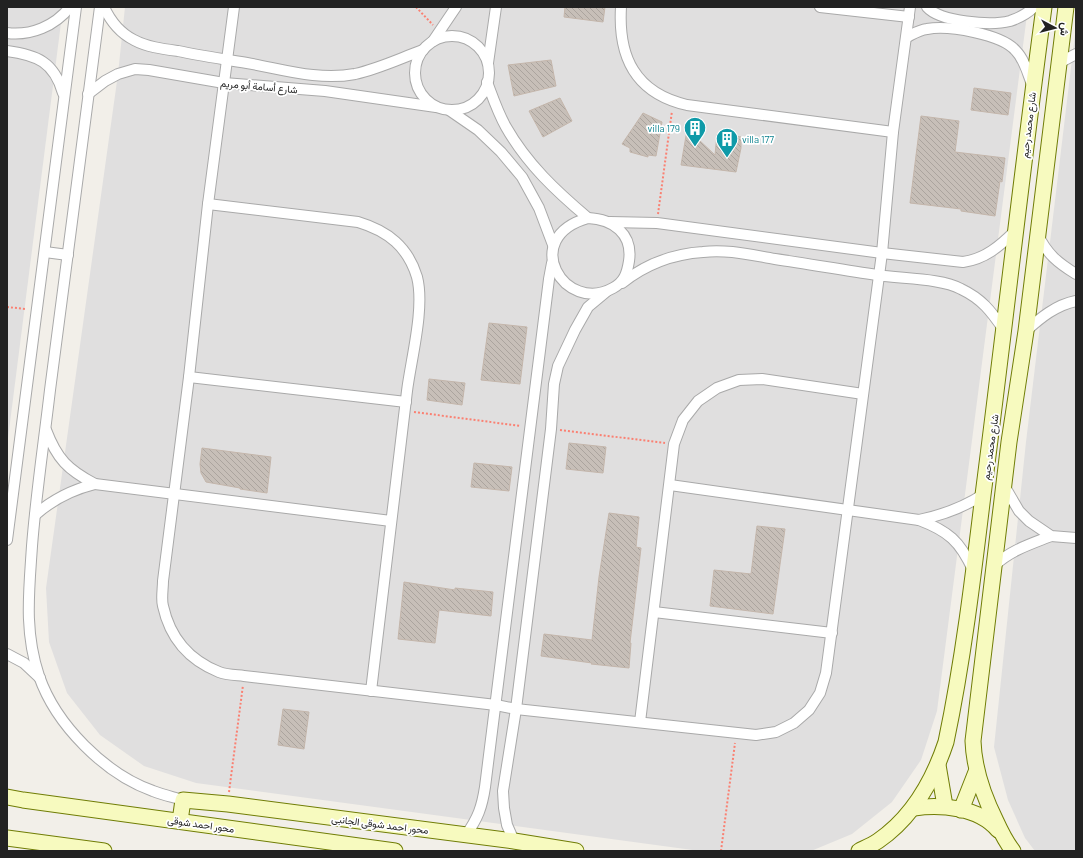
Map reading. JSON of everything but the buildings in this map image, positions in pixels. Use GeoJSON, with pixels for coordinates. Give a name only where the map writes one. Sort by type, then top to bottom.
{"type":"FeatureCollection","features":[{"type":"Feature","properties":{"kind":"street"},"geometry":{"type":"LineString","coordinates":[[7,33],[29,33],[43,28],[56,20],[70,7]]}},
{"type":"Feature","properties":{"kind":"street"},"geometry":{"type":"LineString","coordinates":[[7,540],[76,7]]}},
{"type":"Feature","properties":{"kind":"street"},"geometry":{"type":"LineString","coordinates":[[100,7],[45,429],[35,515],[28,618],[31,648],[40,678],[58,713],[77,738],[99,760],[125,777],[152,791],[183,800],[180,821]]}},
{"type":"Feature","properties":{"kind":"street","name":"شارع أسامة أبو مريم"},"geometry":{"type":"LineString","coordinates":[[104,7],[108,16],[120,30],[133,40],[150,46],[248,63],[298,74],[334,76],[354,74],[373,69],[423,50]]}},
{"type":"Feature","properties":{"kind":"street"},"geometry":{"type":"LineString","coordinates":[[234,7],[208,204],[189,377],[163,582],[163,605],[169,627],[182,647],[200,663],[221,672],[244,676],[496,705],[516,709],[756,735],[776,732],[794,723],[809,710],[820,693],[826,673],[882,253],[893,132],[910,12],[820,7]]}},
{"type":"Feature","properties":{"kind":"street"},"geometry":{"type":"LineString","coordinates":[[433,41],[444,37],[455,36],[466,39],[476,45],[484,54],[488,65],[489,74],[487,82],[482,94],[473,103],[462,109],[449,110],[436,107],[425,99],[418,88],[415,75],[417,61],[423,50],[440,32],[456,7]]}},
{"type":"Feature","properties":{"kind":"street"},"geometry":{"type":"LineString","coordinates":[[488,65],[496,7]]}},
{"type":"Feature","properties":{"kind":"street"},"geometry":{"type":"LineString","coordinates":[[621,7],[620,30],[627,60],[632,70],[645,85],[657,94],[673,102],[893,132]]}},
{"type":"Feature","properties":{"kind":"street"},"geometry":{"type":"LineString","coordinates":[[927,7],[930,11],[945,18],[962,21],[998,23],[1017,18],[1027,13],[1034,7]]}},
{"type":"Feature","properties":{"kind":"street","name":"شارع محمد رحيم"},"geometry":{"type":"LineString","coordinates":[[859,851],[878,840],[914,808],[938,765],[946,742],[974,572],[995,412],[1026,141],[1044,7]]}},
{"type":"Feature","properties":{"kind":"street","name":"شارع محمد رحيم"},"geometry":{"type":"LineString","coordinates":[[1013,851],[1003,837],[980,787],[976,772],[973,741],[1013,413],[1026,331],[1066,7]]}},
{"type":"Feature","properties":{"kind":"street"},"geometry":{"type":"LineString","coordinates":[[907,37],[920,30],[936,28],[958,29],[1000,39],[1008,43],[1022,58],[1033,88]]}},
{"type":"Feature","properties":{"kind":"street"},"geometry":{"type":"LineString","coordinates":[[7,51],[28,54],[41,60],[52,70],[60,82],[64,96]]}},
{"type":"Feature","properties":{"kind":"street"},"geometry":{"type":"LineString","coordinates":[[1059,63],[1076,54]]}},
{"type":"Feature","properties":{"kind":"street","name":"شارع أسامة أبو مريم"},"geometry":{"type":"LineString","coordinates":[[88,94],[105,81],[118,74],[135,69],[149,70],[224,84],[324,92],[436,107]]}},
{"type":"Feature","properties":{"kind":"street"},"geometry":{"type":"LineString","coordinates":[[487,82],[500,115],[515,142],[535,168],[558,192],[588,218]]}},
{"type":"Feature","properties":{"kind":"street"},"geometry":{"type":"LineString","coordinates":[[449,110],[478,130],[501,152],[522,177],[539,208],[553,245]]}},
{"type":"Feature","properties":{"kind":"street"},"geometry":{"type":"LineString","coordinates":[[1026,141],[1048,144]]}},
{"type":"Feature","properties":{"kind":"street"},"geometry":{"type":"LineString","coordinates":[[208,204],[358,222],[373,226],[391,237],[404,252],[413,267],[419,290],[419,312],[391,521],[371,691]]}},
{"type":"Feature","properties":{"kind":"street"},"geometry":{"type":"LineString","coordinates":[[466,835],[476,820],[483,804],[552,264],[553,245],[558,235],[575,221],[588,218],[599,218],[610,222],[621,230],[628,241],[630,254],[628,268],[622,283]]}},
{"type":"Feature","properties":{"kind":"street"},"geometry":{"type":"LineString","coordinates":[[610,222],[657,223],[943,261],[962,262],[974,260],[999,247],[1016,231]]}},
{"type":"Feature","properties":{"kind":"street"},"geometry":{"type":"LineString","coordinates":[[1038,233],[1044,248],[1051,256],[1062,266],[1076,274]]}},
{"type":"Feature","properties":{"kind":"street"},"geometry":{"type":"LineString","coordinates":[[45,252],[68,255]]}},
{"type":"Feature","properties":{"kind":"street"},"geometry":{"type":"LineString","coordinates":[[514,841],[507,825],[503,791],[516,709],[551,429],[554,384],[558,366],[588,307],[606,292],[622,283],[636,272],[657,262],[676,256],[703,252],[737,252],[879,276],[944,283],[960,288],[977,298],[991,311],[1004,330]]}},
{"type":"Feature","properties":{"kind":"street"},"geometry":{"type":"LineString","coordinates":[[552,264],[569,286],[580,292],[593,294],[606,292]]}},
{"type":"Feature","properties":{"kind":"street"},"geometry":{"type":"LineString","coordinates":[[1026,331],[1049,312],[1065,303],[1076,301]]}},
{"type":"Feature","properties":{"kind":"street"},"geometry":{"type":"LineString","coordinates":[[189,377],[406,406]]}},
{"type":"Feature","properties":{"kind":"street"},"geometry":{"type":"LineString","coordinates":[[640,722],[674,444],[683,420],[698,401],[717,388],[739,380],[762,379],[863,394]]}},
{"type":"Feature","properties":{"kind":"street"},"geometry":{"type":"LineString","coordinates":[[995,412],[1013,413]]}},
{"type":"Feature","properties":{"kind":"street"},"geometry":{"type":"LineString","coordinates":[[45,429],[52,447],[64,462],[78,475],[94,484]]}},
{"type":"Feature","properties":{"kind":"street"},"geometry":{"type":"LineString","coordinates":[[35,515],[62,495],[78,488],[94,484],[391,521]]}},
{"type":"Feature","properties":{"kind":"street"},"geometry":{"type":"LineString","coordinates":[[670,485],[920,520],[938,527],[954,539],[966,554],[974,572]]}},
{"type":"Feature","properties":{"kind":"street"},"geometry":{"type":"LineString","coordinates":[[1005,487],[1019,511],[1029,521],[1051,536]]}},
{"type":"Feature","properties":{"kind":"street"},"geometry":{"type":"LineString","coordinates":[[920,520],[953,511],[969,504],[984,494]]}},
{"type":"Feature","properties":{"kind":"street"},"geometry":{"type":"LineString","coordinates":[[994,565],[1003,557],[1012,552],[1051,536],[1076,538]]}},
{"type":"Feature","properties":{"kind":"street"},"geometry":{"type":"LineString","coordinates":[[654,612],[832,633]]}},
{"type":"Feature","properties":{"kind":"street"},"geometry":{"type":"LineString","coordinates":[[7,654],[24,663],[40,678]]}},
{"type":"Feature","properties":{"kind":"street"},"geometry":{"type":"LineString","coordinates":[[938,765],[945,806]]}},
{"type":"Feature","properties":{"kind":"street"},"geometry":{"type":"LineString","coordinates":[[961,810],[976,772]]}},
{"type":"Feature","properties":{"kind":"street","name":"محور احمد شوقى"},"geometry":{"type":"LineString","coordinates":[[7,797],[395,851]]}},
{"type":"Feature","properties":{"kind":"street","name":"محور احمد شوقى الجانبى"},"geometry":{"type":"LineString","coordinates":[[183,800],[228,804],[514,841],[576,851]]}},
{"type":"Feature","properties":{"kind":"street"},"geometry":{"type":"LineString","coordinates":[[914,808],[925,806],[945,806],[972,813],[985,819],[996,827],[1003,837]]}},
{"type":"Feature","properties":{"kind":"street"},"geometry":{"type":"LineString","coordinates":[[330,842],[333,818]]}},
{"type":"Feature","properties":{"kind":"street"},"geometry":{"type":"LineString","coordinates":[[7,838],[104,851]]}},
{"type":"Feature","properties":{"kind":"path"},"geometry":{"type":"LineString","coordinates":[[416,7],[440,32]]}},
{"type":"Feature","properties":{"kind":"path"},"geometry":{"type":"LineString","coordinates":[[657,223],[673,102]]}},
{"type":"Feature","properties":{"kind":"path"},"geometry":{"type":"LineString","coordinates":[[7,307],[37,310]]}},
{"type":"Feature","properties":{"kind":"path"},"geometry":{"type":"LineString","coordinates":[[406,406],[530,427]]}},
{"type":"Feature","properties":{"kind":"path"},"geometry":{"type":"LineString","coordinates":[[551,429],[674,444]]}},
{"type":"Feature","properties":{"kind":"path"},"geometry":{"type":"LineString","coordinates":[[228,804],[244,676]]}},
{"type":"Feature","properties":{"kind":"path"},"geometry":{"type":"LineString","coordinates":[[721,851],[736,732]]}},
{"type":"Feature","properties":{"kind":"shaded area"},"geometry":{"type":"Polygon","coordinates":[[[7,7],[63,7],[7,446],[7,7]]]}},
{"type":"Feature","properties":{"kind":"shaded area"},"geometry":{"type":"Polygon","coordinates":[[[125,7],[1028,7],[937,711],[921,760],[892,802],[852,834],[811,851],[700,851],[196,783],[144,766],[100,735],[67,693],[49,642],[46,588],[118,74],[125,7]]]}},
{"type":"Feature","properties":{"kind":"shaded area"},"geometry":{"type":"Polygon","coordinates":[[[1076,26],[1076,851],[1035,851],[1025,838],[1008,800],[994,747],[1026,442],[1076,26]]]}},
{"type":"Feature","properties":{"kind":"place","name":"villa 179"},"geometry":{"type":"Point","coordinates":[695,148]}},
{"type":"Feature","properties":{"kind":"place","name":"villa 177"},"geometry":{"type":"Point","coordinates":[727,158]}}]}
